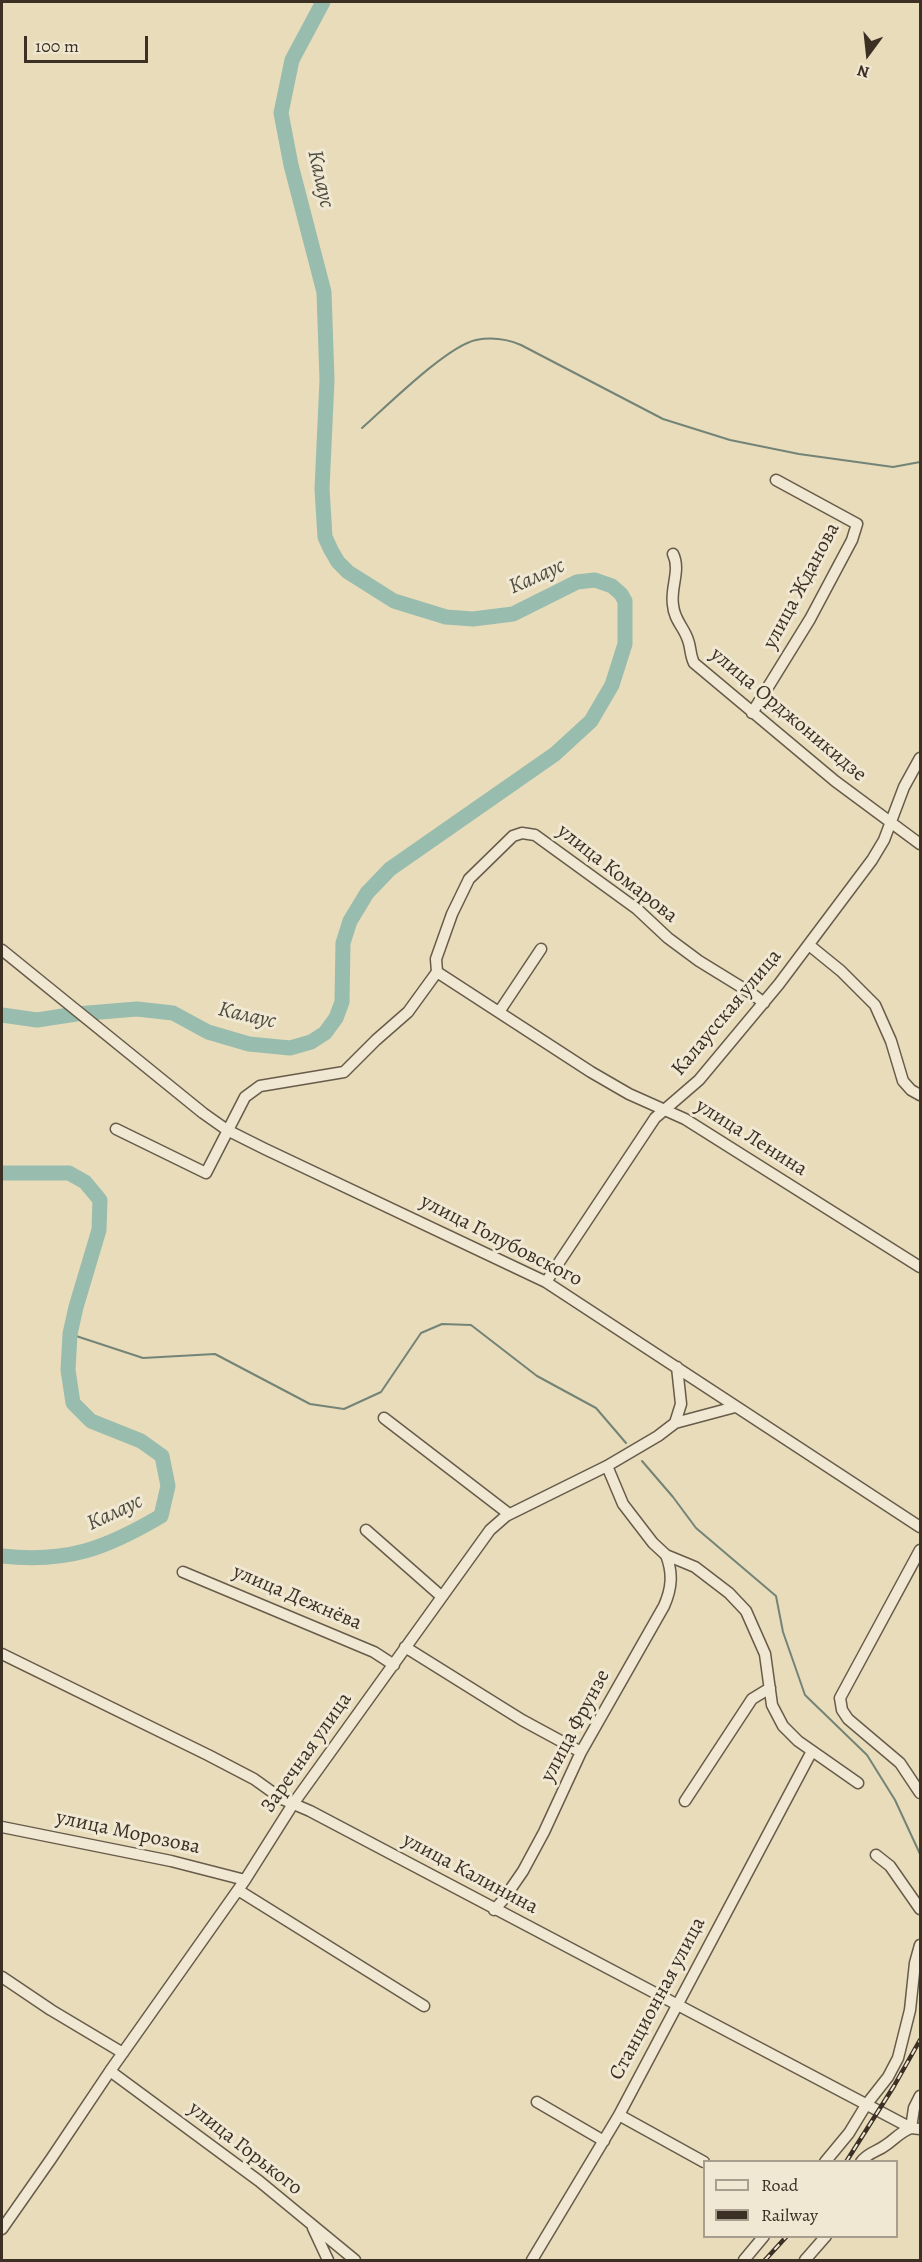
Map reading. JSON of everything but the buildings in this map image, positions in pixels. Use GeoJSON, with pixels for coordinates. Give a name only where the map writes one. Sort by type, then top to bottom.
{"type":"FeatureCollection","features":[{"type":"Feature","properties":{"kind":"street","name":"улица Жданова"},"geometry":{"type":"LineString","coordinates":[[752,713],[810,619],[852,540],[857,524],[776,480]]}},
{"type":"Feature","properties":{"kind":"street","name":"улица Орджоникидзе"},"geometry":{"type":"LineString","coordinates":[[673,554],[677,561],[672,591],[675,617],[688,640],[690,656],[700,668],[752,713],[921,844]]}},
{"type":"Feature","properties":{"kind":"street","name":"Калаусская улица"},"geometry":{"type":"LineString","coordinates":[[546,1282],[619,1176],[648,1128],[699,1080],[764,1003],[872,860],[884,840],[904,787],[921,758]]}},
{"type":"Feature","properties":{"kind":"street","name":"улица Комарова"},"geometry":{"type":"LineString","coordinates":[[116,1129],[206,1173],[245,1097],[252,1090],[260,1086],[344,1072],[408,1012],[437,972],[436,959],[452,914],[469,879],[513,836],[522,833],[535,835],[638,909],[669,938],[699,961],[764,1003]]}},
{"type":"Feature","properties":{"kind":"street"},"geometry":{"type":"LineString","coordinates":[[809,945],[841,971],[875,1005],[891,1041],[903,1081],[921,1095]]}},
{"type":"Feature","properties":{"kind":"street"},"geometry":{"type":"LineString","coordinates":[[499,1012],[540,949]]}},
{"type":"Feature","properties":{"kind":"street","name":"улица Голубовского"},"geometry":{"type":"LineString","coordinates":[[2,950],[227,1130],[546,1282],[921,1527]]}},
{"type":"Feature","properties":{"kind":"street","name":"улица Ленина"},"geometry":{"type":"LineString","coordinates":[[437,972],[629,1094],[666,1109],[921,1267]]}},
{"type":"Feature","properties":{"kind":"street"},"geometry":{"type":"LineString","coordinates":[[675,1423],[681,1404],[677,1368]]}},
{"type":"Feature","properties":{"kind":"street","name":"Заречная улица"},"geometry":{"type":"LineString","coordinates":[[2,2229],[245,1880],[293,1804],[489,1530],[509,1514],[607,1466],[658,1436],[675,1423],[735,1407]]}},
{"type":"Feature","properties":{"kind":"street"},"geometry":{"type":"LineString","coordinates":[[384,1418],[509,1514]]}},
{"type":"Feature","properties":{"kind":"street"},"geometry":{"type":"LineString","coordinates":[[607,1466],[623,1504],[638,1525],[666,1554],[695,1567],[729,1593],[746,1611],[765,1654],[772,1705],[783,1726],[812,1751],[858,1783]]}},
{"type":"Feature","properties":{"kind":"street"},"geometry":{"type":"LineString","coordinates":[[366,1530],[441,1596]]}},
{"type":"Feature","properties":{"kind":"street"},"geometry":{"type":"LineString","coordinates":[[921,1550],[840,1698],[842,1710],[848,1719],[900,1763],[921,1793]]}},
{"type":"Feature","properties":{"kind":"street"},"geometry":{"type":"LineString","coordinates":[[666,1554],[672,1580]]}},
{"type":"Feature","properties":{"kind":"street"},"geometry":{"type":"LineString","coordinates":[[672,1580],[684,1570],[695,1567]]}},
{"type":"Feature","properties":{"kind":"street","name":"улица Дежнёва"},"geometry":{"type":"LineString","coordinates":[[183,1572],[374,1652],[394,1665]]}},
{"type":"Feature","properties":{"kind":"street","name":"улица Фрунзе"},"geometry":{"type":"LineString","coordinates":[[494,1910],[504,1900],[539,1842],[582,1752],[660,1613],[672,1580]]}},
{"type":"Feature","properties":{"kind":"street"},"geometry":{"type":"LineString","coordinates":[[405,1647],[522,1720],[582,1752]]}},
{"type":"Feature","properties":{"kind":"street","name":"улица Калинина"},"geometry":{"type":"LineString","coordinates":[[2,1654],[208,1755],[254,1779],[293,1804],[916,2129]]}},
{"type":"Feature","properties":{"kind":"street"},"geometry":{"type":"LineString","coordinates":[[685,1801],[752,1699],[770,1688]]}},
{"type":"Feature","properties":{"kind":"street","name":"Станционная улица"},"geometry":{"type":"LineString","coordinates":[[532,2260],[619,2115],[812,1751]]}},
{"type":"Feature","properties":{"kind":"street","name":"улица Морозова"},"geometry":{"type":"LineString","coordinates":[[2,1827],[171,1861],[245,1880]]}},
{"type":"Feature","properties":{"kind":"street"},"geometry":{"type":"LineString","coordinates":[[876,1855],[890,1866],[921,1910]]}},
{"type":"Feature","properties":{"kind":"street"},"geometry":{"type":"LineString","coordinates":[[238,1890],[424,2006]]}},
{"type":"Feature","properties":{"kind":"street"},"geometry":{"type":"LineString","coordinates":[[827,2160],[849,2133],[866,2104],[888,2077],[898,2058],[910,2010],[915,1964],[921,1945]]}},
{"type":"Feature","properties":{"kind":"street"},"geometry":{"type":"LineString","coordinates":[[2,1977],[51,2010],[123,2053]]}},
{"type":"Feature","properties":{"kind":"street","name":"улица Горького"},"geometry":{"type":"LineString","coordinates":[[110,2071],[259,2181],[355,2260]]}},
{"type":"Feature","properties":{"kind":"street"},"geometry":{"type":"LineString","coordinates":[[863,2160],[869,2153],[885,2146],[899,2133],[916,2129],[914,2108],[921,2096]]}},
{"type":"Feature","properties":{"kind":"street"},"geometry":{"type":"LineString","coordinates":[[537,2102],[604,2141]]}},
{"type":"Feature","properties":{"kind":"street"},"geometry":{"type":"LineString","coordinates":[[619,2115],[703,2161]]}},
{"type":"Feature","properties":{"kind":"street"},"geometry":{"type":"LineString","coordinates":[[311,2225],[328,2260]]}},
{"type":"Feature","properties":{"kind":"street"},"geometry":{"type":"LineString","coordinates":[[744,2260],[762,2238]]}},
{"type":"Feature","properties":{"kind":"street"},"geometry":{"type":"LineString","coordinates":[[805,2260],[824,2238]]}},
{"type":"Feature","properties":{"kind":"waterway","name":"Калаус"},"geometry":{"type":"LineString","coordinates":[[2,1015],[37,1020],[137,1009],[173,1013],[208,1032],[249,1044],[290,1048],[311,1042],[325,1033],[336,1018],[342,1002],[343,943],[350,921],[367,893],[390,869],[555,754],[591,721],[612,685],[625,644],[625,601],[612,586],[595,580],[577,582],[513,614],[473,619],[446,617],[394,601],[348,572],[331,550],[325,537],[322,489],[327,380],[324,292],[291,165],[281,113],[292,60],[323,2]]}},
{"type":"Feature","properties":{"kind":"waterway"},"geometry":{"type":"LineString","coordinates":[[362,428],[417,378],[449,353],[476,340],[493,339],[521,345],[663,419],[730,440],[799,454],[893,467],[920,462]]}},
{"type":"Feature","properties":{"kind":"waterway","name":"Калаус"},"geometry":{"type":"LineString","coordinates":[[2,1173],[69,1173],[85,1182],[100,1200],[99,1230],[70,1334],[68,1370],[73,1403],[91,1421],[141,1441],[162,1456],[168,1486],[161,1516],[122,1537],[85,1551],[66,1555],[25,1558],[2,1556]]}},
{"type":"Feature","properties":{"kind":"waterway"},"geometry":{"type":"LineString","coordinates":[[70,1334],[143,1358],[215,1354],[310,1404],[344,1409],[381,1392],[421,1333],[442,1324],[471,1325],[537,1376],[596,1408],[626,1443]]}},
{"type":"Feature","properties":{"kind":"waterway"},"geometry":{"type":"LineString","coordinates":[[642,1461],[696,1528],[776,1596],[783,1632],[805,1695],[867,1755],[895,1800],[920,1854]]}},
{"type":"Feature","properties":{"kind":"railway"},"geometry":{"type":"LineString","coordinates":[[847,2160],[920,2040]]}},
{"type":"Feature","properties":{"kind":"railway"},"geometry":{"type":"LineString","coordinates":[[765,2260],[785,2238]]}}]}
